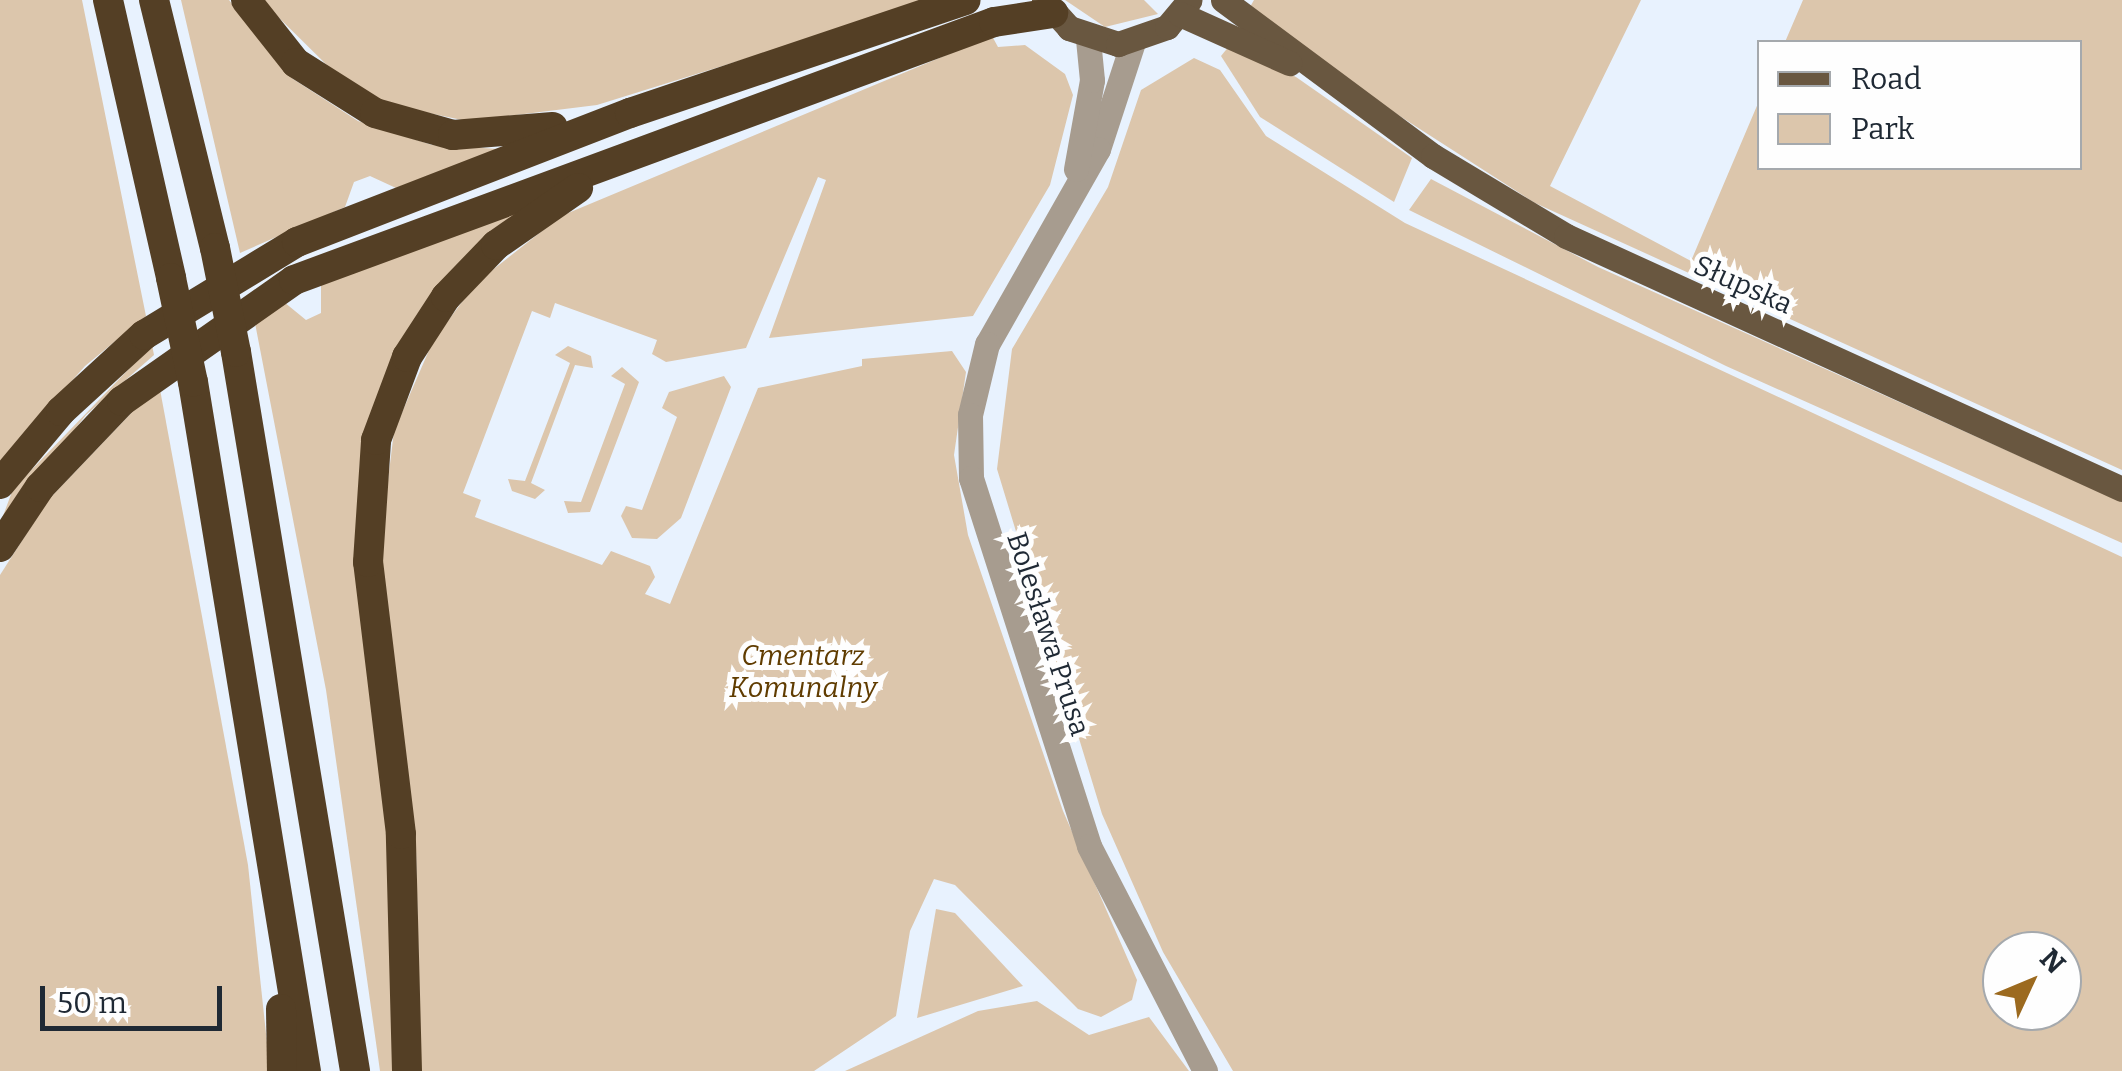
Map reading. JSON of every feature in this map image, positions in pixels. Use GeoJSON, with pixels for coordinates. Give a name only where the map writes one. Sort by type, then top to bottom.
{"type":"FeatureCollection","features":[{"type":"Feature","properties":{"kind":"highway"},"geometry":{"type":"LineString","coordinates":[[108,0],[193,382],[279,876],[306,1071]]}},
{"type":"Feature","properties":{"kind":"highway"},"geometry":{"type":"LineString","coordinates":[[154,0],[236,352],[355,1071]]}},
{"type":"Feature","properties":{"kind":"highway"},"geometry":{"type":"LineString","coordinates":[[246,0],[296,63],[408,124],[505,136],[630,112]]}},
{"type":"Feature","properties":{"kind":"highway"},"geometry":{"type":"LineString","coordinates":[[0,484],[104,369],[253,265],[630,112],[965,0]]}},
{"type":"Feature","properties":{"kind":"highway"},"geometry":{"type":"LineString","coordinates":[[0,547],[63,460],[222,323],[363,250],[619,162],[994,22],[1048,7]]}},
{"type":"Feature","properties":{"kind":"highway"},"geometry":{"type":"LineString","coordinates":[[407,1071],[401,834],[368,562],[376,440],[407,357],[473,265],[619,162]]}},
{"type":"Feature","properties":{"kind":"highway"},"geometry":{"type":"LineString","coordinates":[[279,876],[282,1071]]}},
{"type":"Feature","properties":{"kind":"main road","name":"Słupska"},"geometry":{"type":"LineString","coordinates":[[1224,0],[1359,102]]}},
{"type":"Feature","properties":{"kind":"main road"},"geometry":{"type":"LineString","coordinates":[[1048,7],[1088,38],[1133,42],[1185,7]]}},
{"type":"Feature","properties":{"kind":"main road","name":"Słupska"},"geometry":{"type":"LineString","coordinates":[[1185,7],[1359,102],[1579,242],[2122,489]]}},
{"type":"Feature","properties":{"kind":"street","name":"Bolesława Prusa"},"geometry":{"type":"LineString","coordinates":[[1066,207],[1088,118],[1088,38]]}},
{"type":"Feature","properties":{"kind":"street","name":"Bolesława Prusa"},"geometry":{"type":"LineString","coordinates":[[1133,42],[1104,134],[987,344],[970,416],[970,478],[1089,846],[1205,1071]]}},
{"type":"Feature","properties":{"kind":"green space"},"geometry":{"type":"Polygon","coordinates":[[[0,0],[82,0],[146,316],[85,366],[0,462],[0,0]]]}},
{"type":"Feature","properties":{"kind":"green space"},"geometry":{"type":"Polygon","coordinates":[[[181,0],[229,0],[293,79],[358,121],[432,145],[499,149],[396,188],[370,176],[354,182],[345,207],[240,253],[181,0]]]}},
{"type":"Feature","properties":{"kind":"green space"},"geometry":{"type":"Polygon","coordinates":[[[261,0],[934,0],[597,105],[467,121],[390,105],[344,82],[261,0]]]}},
{"type":"Feature","properties":{"kind":"green space"},"geometry":{"type":"Polygon","coordinates":[[[1065,0],[1144,0],[1158,14],[1105,27],[1065,0]]]}},
{"type":"Feature","properties":{"kind":"green space"},"geometry":{"type":"Polygon","coordinates":[[[1254,0],[1641,0],[1550,186],[1691,261],[1757,106],[1757,170],[2082,170],[2082,40],[1786,40],[1803,0],[2122,0],[2122,470],[1535,203],[1395,113],[1250,7],[1254,0]]]}},
{"type":"Feature","properties":{"kind":"green space","name":"Cmentarz Komunalny"},"geometry":{"type":"Polygon","coordinates":[[[992,36],[998,47],[1025,45],[1065,74],[1073,95],[1050,185],[973,316],[769,338],[826,180],[818,177],[746,348],[666,362],[652,354],[657,340],[555,303],[550,318],[532,311],[463,493],[481,500],[475,517],[602,565],[611,551],[650,566],[655,577],[645,594],[670,604],[758,388],[862,366],[862,359],[952,351],[966,372],[954,455],[968,535],[1063,811],[1137,980],[1132,1000],[1101,1017],[1078,1009],[955,885],[934,879],[910,931],[896,1016],[814,1071],[421,1071],[416,850],[379,555],[394,431],[433,341],[476,283],[561,216],[992,36]]]}},
{"type":"Feature","properties":{"kind":"green space"},"geometry":{"type":"Polygon","coordinates":[[[1230,45],[1296,77],[1412,158],[1394,202],[1260,117],[1221,56],[1230,45]]]}},
{"type":"Feature","properties":{"kind":"green space"},"geometry":{"type":"Polygon","coordinates":[[[1194,58],[1220,70],[1266,136],[1405,223],[2122,557],[2122,1071],[1233,1071],[1163,952],[1102,814],[997,469],[1012,349],[1108,187],[1141,90],[1194,58]]]}},
{"type":"Feature","properties":{"kind":"green space"},"geometry":{"type":"Polygon","coordinates":[[[1431,179],[1598,267],[2122,502],[2122,543],[1726,366],[1409,210],[1431,179]]]}},
{"type":"Feature","properties":{"kind":"green space"},"geometry":{"type":"Polygon","coordinates":[[[533,201],[502,226],[360,462],[355,556],[389,811],[396,1071],[380,1071],[326,690],[254,318],[284,302],[306,320],[321,313],[321,284],[533,201]]]}},
{"type":"Feature","properties":{"kind":"green space"},"geometry":{"type":"Polygon","coordinates":[[[152,345],[154,355],[86,415],[0,524],[13,489],[152,345]]]}},
{"type":"Feature","properties":{"kind":"green space"},"geometry":{"type":"Polygon","coordinates":[[[568,346],[591,356],[593,368],[575,365],[531,483],[545,490],[535,499],[512,491],[508,479],[525,481],[570,363],[555,355],[568,346]]]}},
{"type":"Feature","properties":{"kind":"green space"},"geometry":{"type":"Polygon","coordinates":[[[622,367],[639,382],[590,512],[568,513],[564,501],[581,502],[625,384],[611,376],[622,367]]]}},
{"type":"Feature","properties":{"kind":"green space"},"geometry":{"type":"Polygon","coordinates":[[[724,376],[731,387],[681,518],[657,539],[632,538],[621,516],[626,506],[642,510],[677,417],[662,408],[669,392],[724,376]]]}},
{"type":"Feature","properties":{"kind":"green space"},"geometry":{"type":"Polygon","coordinates":[[[159,384],[248,865],[270,1071],[0,1071],[0,575],[48,500],[159,384]]]}},
{"type":"Feature","properties":{"kind":"green space"},"geometry":{"type":"Polygon","coordinates":[[[936,909],[955,913],[1023,986],[917,1018],[936,909]]]}},
{"type":"Feature","properties":{"kind":"green space"},"geometry":{"type":"Polygon","coordinates":[[[1037,1001],[1089,1035],[1149,1017],[1189,1071],[845,1071],[978,1011],[1037,1001]]]}}]}
